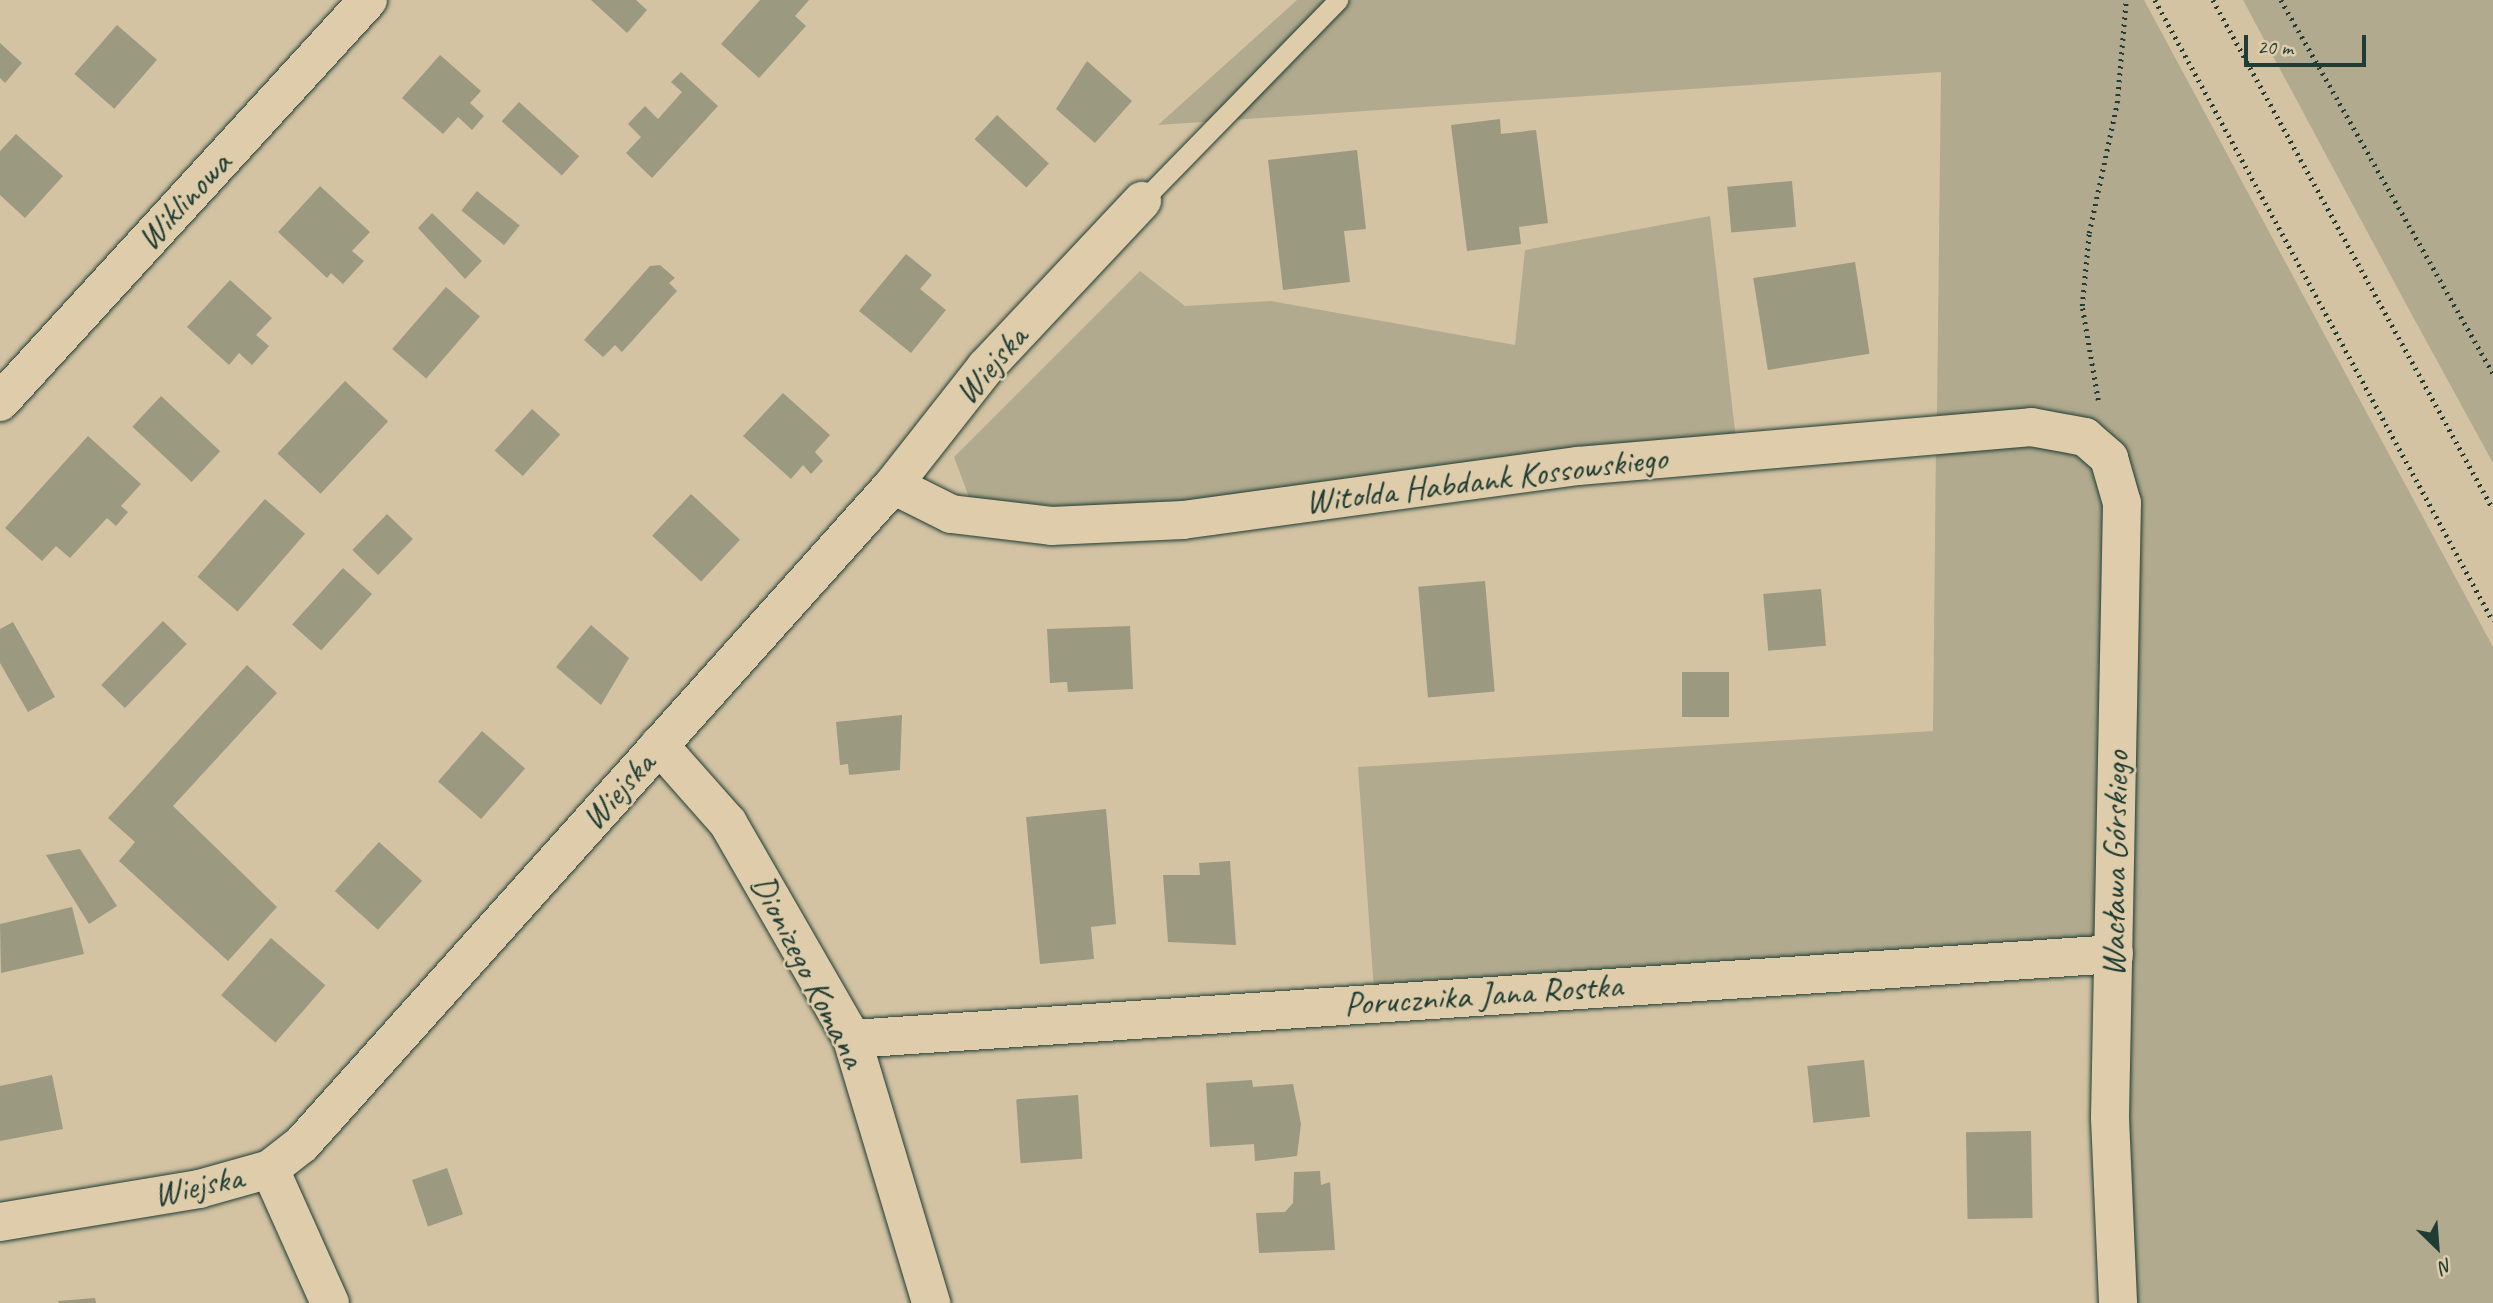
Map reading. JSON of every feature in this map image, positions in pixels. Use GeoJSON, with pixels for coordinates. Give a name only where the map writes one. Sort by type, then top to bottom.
{"type":"FeatureCollection","features":[{"type":"Feature","properties":{"kind":"street","name":"Wiklinowa"},"geometry":{"type":"LineString","coordinates":[[0,401],[368,0]]}},
{"type":"Feature","properties":{"kind":"street","name":"Wiejska"},"geometry":{"type":"LineString","coordinates":[[0,1222],[199,1189],[270,1169],[302,1144],[893,485],[986,367],[1142,201]]}},
{"type":"Feature","properties":{"kind":"street","name":"Witolda Habdank Kossowskiego"},"geometry":{"type":"LineString","coordinates":[[893,485],[951,514],[1051,526],[1130,522],[1592,465],[2031,427],[2097,447]]}},
{"type":"Feature","properties":{"kind":"street","name":"Wacława Górskiego"},"geometry":{"type":"LineString","coordinates":[[2097,447],[2122,503],[2110,1118],[2118,1303]]}},
{"type":"Feature","properties":{"kind":"street","name":"Dionizego Komana"},"geometry":{"type":"LineString","coordinates":[[659,745],[728,823],[852,1039],[930,1303]]}},
{"type":"Feature","properties":{"kind":"street","name":"Porucznika Jana Rostka"},"geometry":{"type":"LineString","coordinates":[[852,1039],[2113,954]]}},
{"type":"Feature","properties":{"kind":"street"},"geometry":{"type":"LineString","coordinates":[[270,1169],[330,1303]]}},
{"type":"Feature","properties":{"kind":"lane"},"geometry":{"type":"LineString","coordinates":[[1142,201],[1338,0]]}},
{"type":"Feature","properties":{"kind":"path"},"geometry":{"type":"LineString","coordinates":[[2097,447],[2082,306],[2089,233],[2117,103],[2126,0]]}},
{"type":"Feature","properties":{"kind":"path"},"geometry":{"type":"LineString","coordinates":[[2155,0],[2493,621]]}},
{"type":"Feature","properties":{"kind":"path"},"geometry":{"type":"LineString","coordinates":[[2213,0],[2493,509]]}},
{"type":"Feature","properties":{"kind":"path"},"geometry":{"type":"LineString","coordinates":[[2281,0],[2493,373]]}},
{"type":"Feature","properties":{"kind":"shaded area"},"geometry":{"type":"Polygon","coordinates":[[[1297,0],[2144,0],[2493,647],[2493,1303],[2134,1303],[2127,1003],[2139,493],[2091,423],[1937,415],[1941,72],[1158,125],[1297,0]]]}},
{"type":"Feature","properties":{"kind":"shaded area"},"geometry":{"type":"Polygon","coordinates":[[[2243,0],[2493,0],[2493,463],[2406,304],[2243,0]]]}},
{"type":"Feature","properties":{"kind":"shaded area"},"geometry":{"type":"Polygon","coordinates":[[[1710,216],[1736,439],[1119,513],[969,497],[954,457],[1140,271],[1185,306],[1271,301],[1515,345],[1525,250],[1710,216]]]}},
{"type":"Feature","properties":{"kind":"shaded area"},"geometry":{"type":"Polygon","coordinates":[[[2038,442],[2080,456],[2106,485],[2098,943],[1374,990],[1358,767],[1933,731],[1936,444],[2038,442]]]}},
{"type":"Feature","properties":{"kind":"building"},"geometry":{"type":"Polygon","coordinates":[[[591,0],[636,0],[647,10],[627,33],[591,0]]]}},
{"type":"Feature","properties":{"kind":"building"},"geometry":{"type":"Polygon","coordinates":[[[760,0],[809,0],[795,16],[806,26],[759,78],[721,44],[760,0]]]}},
{"type":"Feature","properties":{"kind":"building"},"geometry":{"type":"Polygon","coordinates":[[[117,25],[157,60],[114,109],[74,74],[117,25]]]}},
{"type":"Feature","properties":{"kind":"building"},"geometry":{"type":"Polygon","coordinates":[[[0,43],[22,63],[5,83],[0,78],[0,43]]]}},
{"type":"Feature","properties":{"kind":"building"},"geometry":{"type":"Polygon","coordinates":[[[440,55],[481,91],[470,103],[484,116],[472,130],[458,117],[443,134],[402,98],[440,55]]]}},
{"type":"Feature","properties":{"kind":"building"},"geometry":{"type":"Polygon","coordinates":[[[1087,61],[1132,101],[1095,143],[1056,109],[1087,61]]]}},
{"type":"Feature","properties":{"kind":"building"},"geometry":{"type":"Polygon","coordinates":[[[681,72],[718,106],[652,178],[626,153],[641,137],[628,124],[645,106],[658,119],[682,92],[671,82],[681,72]]]}},
{"type":"Feature","properties":{"kind":"building"},"geometry":{"type":"Polygon","coordinates":[[[519,102],[579,156],[562,176],[502,121],[519,102]]]}},
{"type":"Feature","properties":{"kind":"building"},"geometry":{"type":"Polygon","coordinates":[[[997,115],[1049,163],[1026,188],[974,139],[997,115]]]}},
{"type":"Feature","properties":{"kind":"building"},"geometry":{"type":"Polygon","coordinates":[[[1500,119],[1501,134],[1536,130],[1548,223],[1519,227],[1521,244],[1467,251],[1451,125],[1500,119]]]}},
{"type":"Feature","properties":{"kind":"building"},"geometry":{"type":"Polygon","coordinates":[[[16,134],[63,176],[25,218],[0,195],[0,151],[16,134]]]}},
{"type":"Feature","properties":{"kind":"building"},"geometry":{"type":"Polygon","coordinates":[[[1357,150],[1366,229],[1344,231],[1350,282],[1283,290],[1268,160],[1357,150]]]}},
{"type":"Feature","properties":{"kind":"building"},"geometry":{"type":"Polygon","coordinates":[[[1792,181],[1796,227],[1731,232],[1727,187],[1792,181]]]}},
{"type":"Feature","properties":{"kind":"building"},"geometry":{"type":"Polygon","coordinates":[[[320,186],[370,232],[352,251],[364,261],[343,284],[331,273],[327,278],[278,232],[320,186]]]}},
{"type":"Feature","properties":{"kind":"building"},"geometry":{"type":"Polygon","coordinates":[[[477,191],[520,226],[504,245],[461,210],[477,191]]]}},
{"type":"Feature","properties":{"kind":"building"},"geometry":{"type":"Polygon","coordinates":[[[432,213],[482,261],[465,279],[418,228],[432,213]]]}},
{"type":"Feature","properties":{"kind":"building"},"geometry":{"type":"Polygon","coordinates":[[[906,254],[932,275],[920,289],[946,310],[911,353],[859,311],[906,254]]]}},
{"type":"Feature","properties":{"kind":"building"},"geometry":{"type":"Polygon","coordinates":[[[1855,262],[1870,354],[1768,370],[1753,278],[1855,262]]]}},
{"type":"Feature","properties":{"kind":"building"},"geometry":{"type":"Polygon","coordinates":[[[660,265],[675,278],[669,283],[677,291],[622,352],[615,345],[603,357],[584,340],[650,266],[660,265]]]}},
{"type":"Feature","properties":{"kind":"building"},"geometry":{"type":"Polygon","coordinates":[[[230,280],[272,318],[256,335],[269,346],[252,365],[239,353],[229,365],[187,327],[230,280]]]}},
{"type":"Feature","properties":{"kind":"building"},"geometry":{"type":"Polygon","coordinates":[[[446,287],[480,317],[426,378],[392,349],[446,287]]]}},
{"type":"Feature","properties":{"kind":"building"},"geometry":{"type":"Polygon","coordinates":[[[345,381],[388,421],[321,494],[277,453],[345,381]]]}},
{"type":"Feature","properties":{"kind":"building"},"geometry":{"type":"Polygon","coordinates":[[[783,393],[830,435],[815,452],[823,461],[811,474],[803,465],[791,479],[743,436],[783,393]]]}},
{"type":"Feature","properties":{"kind":"building"},"geometry":{"type":"Polygon","coordinates":[[[161,396],[220,451],[192,482],[132,427],[161,396]]]}},
{"type":"Feature","properties":{"kind":"building"},"geometry":{"type":"Polygon","coordinates":[[[532,409],[560,434],[523,476],[495,451],[532,409]]]}},
{"type":"Feature","properties":{"kind":"building"},"geometry":{"type":"Polygon","coordinates":[[[88,436],[141,484],[121,506],[128,512],[116,526],[107,518],[70,558],[56,546],[42,561],[5,528],[88,436]]]}},
{"type":"Feature","properties":{"kind":"building"},"geometry":{"type":"Polygon","coordinates":[[[691,494],[740,540],[701,581],[652,536],[691,494]]]}},
{"type":"Feature","properties":{"kind":"building"},"geometry":{"type":"Polygon","coordinates":[[[265,499],[305,534],[237,612],[197,577],[265,499]]]}},
{"type":"Feature","properties":{"kind":"building"},"geometry":{"type":"Polygon","coordinates":[[[387,514],[413,539],[378,575],[352,550],[387,514]]]}},
{"type":"Feature","properties":{"kind":"building"},"geometry":{"type":"Polygon","coordinates":[[[343,568],[372,594],[321,651],[292,624],[343,568]]]}},
{"type":"Feature","properties":{"kind":"building"},"geometry":{"type":"Polygon","coordinates":[[[1485,581],[1495,692],[1428,697],[1418,587],[1485,581]]]}},
{"type":"Feature","properties":{"kind":"building"},"geometry":{"type":"Polygon","coordinates":[[[1821,589],[1826,646],[1768,651],[1763,594],[1821,589]]]}},
{"type":"Feature","properties":{"kind":"building"},"geometry":{"type":"Polygon","coordinates":[[[163,621],[187,644],[125,708],[101,685],[163,621]]]}},
{"type":"Feature","properties":{"kind":"building"},"geometry":{"type":"Polygon","coordinates":[[[13,622],[55,697],[28,712],[0,663],[0,629],[13,622]]]}},
{"type":"Feature","properties":{"kind":"building"},"geometry":{"type":"Polygon","coordinates":[[[591,625],[629,658],[601,705],[556,667],[591,625]]]}},
{"type":"Feature","properties":{"kind":"building"},"geometry":{"type":"Polygon","coordinates":[[[1130,626],[1133,689],[1068,692],[1067,682],[1050,683],[1047,629],[1130,626]]]}},
{"type":"Feature","properties":{"kind":"building"},"geometry":{"type":"Polygon","coordinates":[[[247,665],[277,693],[173,806],[277,907],[228,961],[119,861],[135,842],[108,818],[247,665]]]}},
{"type":"Feature","properties":{"kind":"building"},"geometry":{"type":"Polygon","coordinates":[[[1682,672],[1729,672],[1729,717],[1682,717],[1682,672]]]}},
{"type":"Feature","properties":{"kind":"building"},"geometry":{"type":"Polygon","coordinates":[[[902,715],[900,770],[849,775],[848,764],[840,765],[836,722],[902,715]]]}},
{"type":"Feature","properties":{"kind":"building"},"geometry":{"type":"Polygon","coordinates":[[[482,731],[525,768],[481,819],[438,782],[482,731]]]}},
{"type":"Feature","properties":{"kind":"building"},"geometry":{"type":"Polygon","coordinates":[[[1106,809],[1116,924],[1091,927],[1094,959],[1040,964],[1026,817],[1106,809]]]}},
{"type":"Feature","properties":{"kind":"building"},"geometry":{"type":"Polygon","coordinates":[[[379,842],[422,881],[378,930],[335,891],[379,842]]]}},
{"type":"Feature","properties":{"kind":"building"},"geometry":{"type":"Polygon","coordinates":[[[80,849],[117,906],[89,924],[46,855],[80,849]]]}},
{"type":"Feature","properties":{"kind":"building"},"geometry":{"type":"Polygon","coordinates":[[[1230,861],[1236,945],[1168,942],[1163,875],[1200,875],[1199,863],[1230,861]]]}},
{"type":"Feature","properties":{"kind":"building"},"geometry":{"type":"Polygon","coordinates":[[[72,907],[84,954],[1,973],[0,924],[72,907]]]}},
{"type":"Feature","properties":{"kind":"building"},"geometry":{"type":"Polygon","coordinates":[[[271,938],[325,985],[275,1043],[221,995],[271,938]]]}},
{"type":"Feature","properties":{"kind":"building"},"geometry":{"type":"Polygon","coordinates":[[[1864,1060],[1870,1117],[1813,1123],[1807,1066],[1864,1060]]]}},
{"type":"Feature","properties":{"kind":"building"},"geometry":{"type":"Polygon","coordinates":[[[52,1075],[63,1129],[0,1141],[0,1086],[52,1075]]]}},
{"type":"Feature","properties":{"kind":"building"},"geometry":{"type":"Polygon","coordinates":[[[1252,1080],[1253,1087],[1293,1084],[1301,1124],[1297,1156],[1255,1161],[1254,1144],[1210,1147],[1206,1083],[1252,1080]]]}},
{"type":"Feature","properties":{"kind":"building"},"geometry":{"type":"Polygon","coordinates":[[[1078,1095],[1082,1159],[1021,1163],[1016,1099],[1078,1095]]]}},
{"type":"Feature","properties":{"kind":"building"},"geometry":{"type":"Polygon","coordinates":[[[2031,1131],[2033,1218],[1968,1219],[1966,1132],[2031,1131]]]}},
{"type":"Feature","properties":{"kind":"building"},"geometry":{"type":"Polygon","coordinates":[[[447,1168],[463,1214],[428,1226],[412,1180],[447,1168]]]}},
{"type":"Feature","properties":{"kind":"building"},"geometry":{"type":"Polygon","coordinates":[[[1320,1171],[1321,1185],[1330,1182],[1335,1250],[1259,1253],[1256,1213],[1285,1212],[1293,1203],[1294,1172],[1320,1171]]]}},
{"type":"Feature","properties":{"kind":"building"},"geometry":{"type":"Polygon","coordinates":[[[95,1298],[96,1303],[58,1301],[95,1298]]]}}]}
